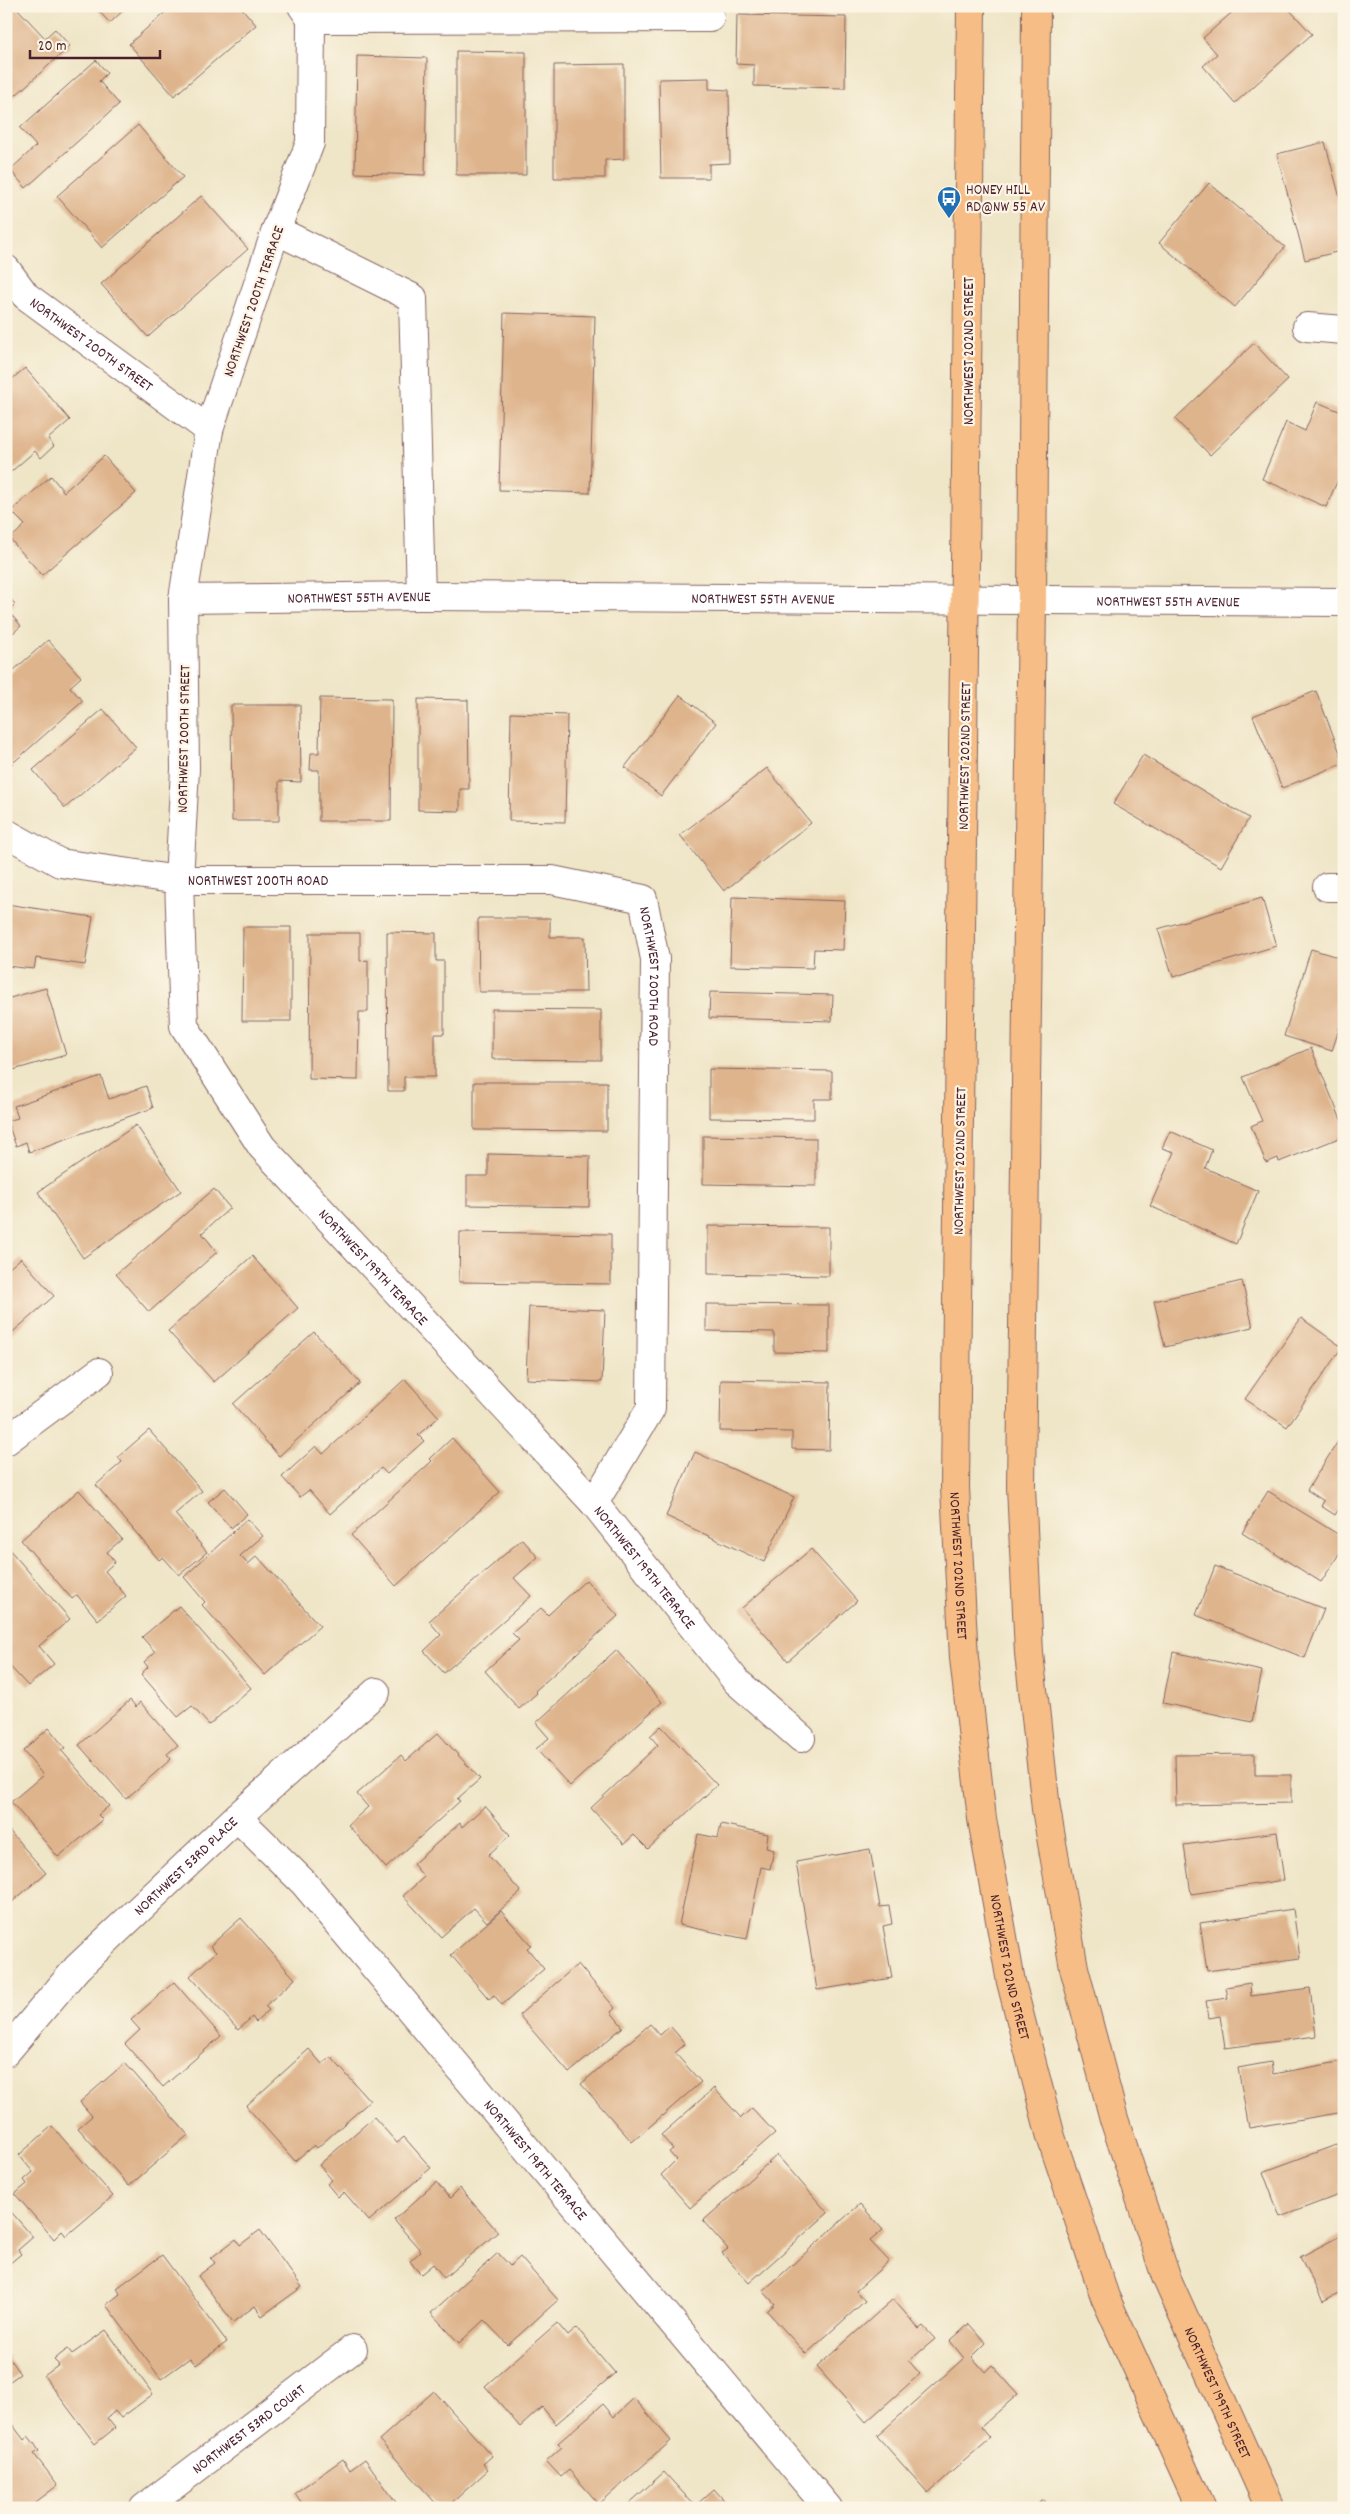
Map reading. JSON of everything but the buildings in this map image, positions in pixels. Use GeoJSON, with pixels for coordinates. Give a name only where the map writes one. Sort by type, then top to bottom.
{"type":"FeatureCollection","features":[{"type":"Feature","properties":{"kind":"main road","name":"NORTHWEST 202ND STREET"},"geometry":{"type":"LineString","coordinates":[[971,6],[955,1478],[964,1658],[982,1819],[1010,1982],[1052,2137],[1105,2297],[1201,2508]]}},
{"type":"Feature","properties":{"kind":"main road"},"geometry":{"type":"LineString","coordinates":[[1032,601],[1036,6]]}},
{"type":"Feature","properties":{"kind":"main road","name":"NORTHWEST 199TH STREET"},"geometry":{"type":"LineString","coordinates":[[1032,601],[1021,1487],[1029,1653],[1046,1809],[1074,1968],[1114,2119],[1166,2277],[1270,2508]]}},
{"type":"Feature","properties":{"kind":"street"},"geometry":{"type":"LineString","coordinates":[[307,13],[710,18]]}},
{"type":"Feature","properties":{"kind":"street","name":"NORTHWEST 200TH TERRACE"},"geometry":{"type":"LineString","coordinates":[[184,599],[209,430],[276,230],[310,142],[307,13]]}},
{"type":"Feature","properties":{"kind":"street"},"geometry":{"type":"LineString","coordinates":[[276,230],[413,298],[421,596]]}},
{"type":"Feature","properties":{"kind":"street","name":"NORTHWEST 200TH STREET"},"geometry":{"type":"LineString","coordinates":[[6,269],[26,296],[209,430]]}},
{"type":"Feature","properties":{"kind":"street"},"geometry":{"type":"LineString","coordinates":[[1307,327],[1344,330]]}},
{"type":"Feature","properties":{"kind":"street","name":"NORTHWEST 55TH AVENUE"},"geometry":{"type":"LineString","coordinates":[[184,599],[421,596],[1344,602]]}},
{"type":"Feature","properties":{"kind":"street","name":"NORTHWEST 200TH STREET"},"geometry":{"type":"LineString","coordinates":[[179,880],[185,769],[184,599]]}},
{"type":"Feature","properties":{"kind":"street"},"geometry":{"type":"LineString","coordinates":[[6,832],[60,863],[179,880]]}},
{"type":"Feature","properties":{"kind":"street","name":"NORTHWEST 199TH TERRACE"},"geometry":{"type":"LineString","coordinates":[[179,880],[184,1026],[262,1147],[594,1503],[736,1681],[800,1738]]}},
{"type":"Feature","properties":{"kind":"street","name":"NORTHWEST 200TH ROAD"},"geometry":{"type":"LineString","coordinates":[[179,880],[552,880],[643,899],[655,959],[652,1408],[594,1503]]}},
{"type":"Feature","properties":{"kind":"street"},"geometry":{"type":"LineString","coordinates":[[6,1441],[99,1372]]}},
{"type":"Feature","properties":{"kind":"street","name":"NORTHWEST 53RD PLACE"},"geometry":{"type":"LineString","coordinates":[[6,2052],[77,1968],[237,1817],[376,1692]]}},
{"type":"Feature","properties":{"kind":"street","name":"NORTHWEST 198TH TERRACE"},"geometry":{"type":"LineString","coordinates":[[237,1817],[304,1884],[828,2508]]}},
{"type":"Feature","properties":{"kind":"street","name":"NORTHWEST 53RD COURT"},"geometry":{"type":"LineString","coordinates":[[144,2508],[353,2349]]}},
{"type":"Feature","properties":{"kind":"place","name":"HONEY HILL RD@NW 55 AV"},"geometry":{"type":"Point","coordinates":[949,219]}}]}
